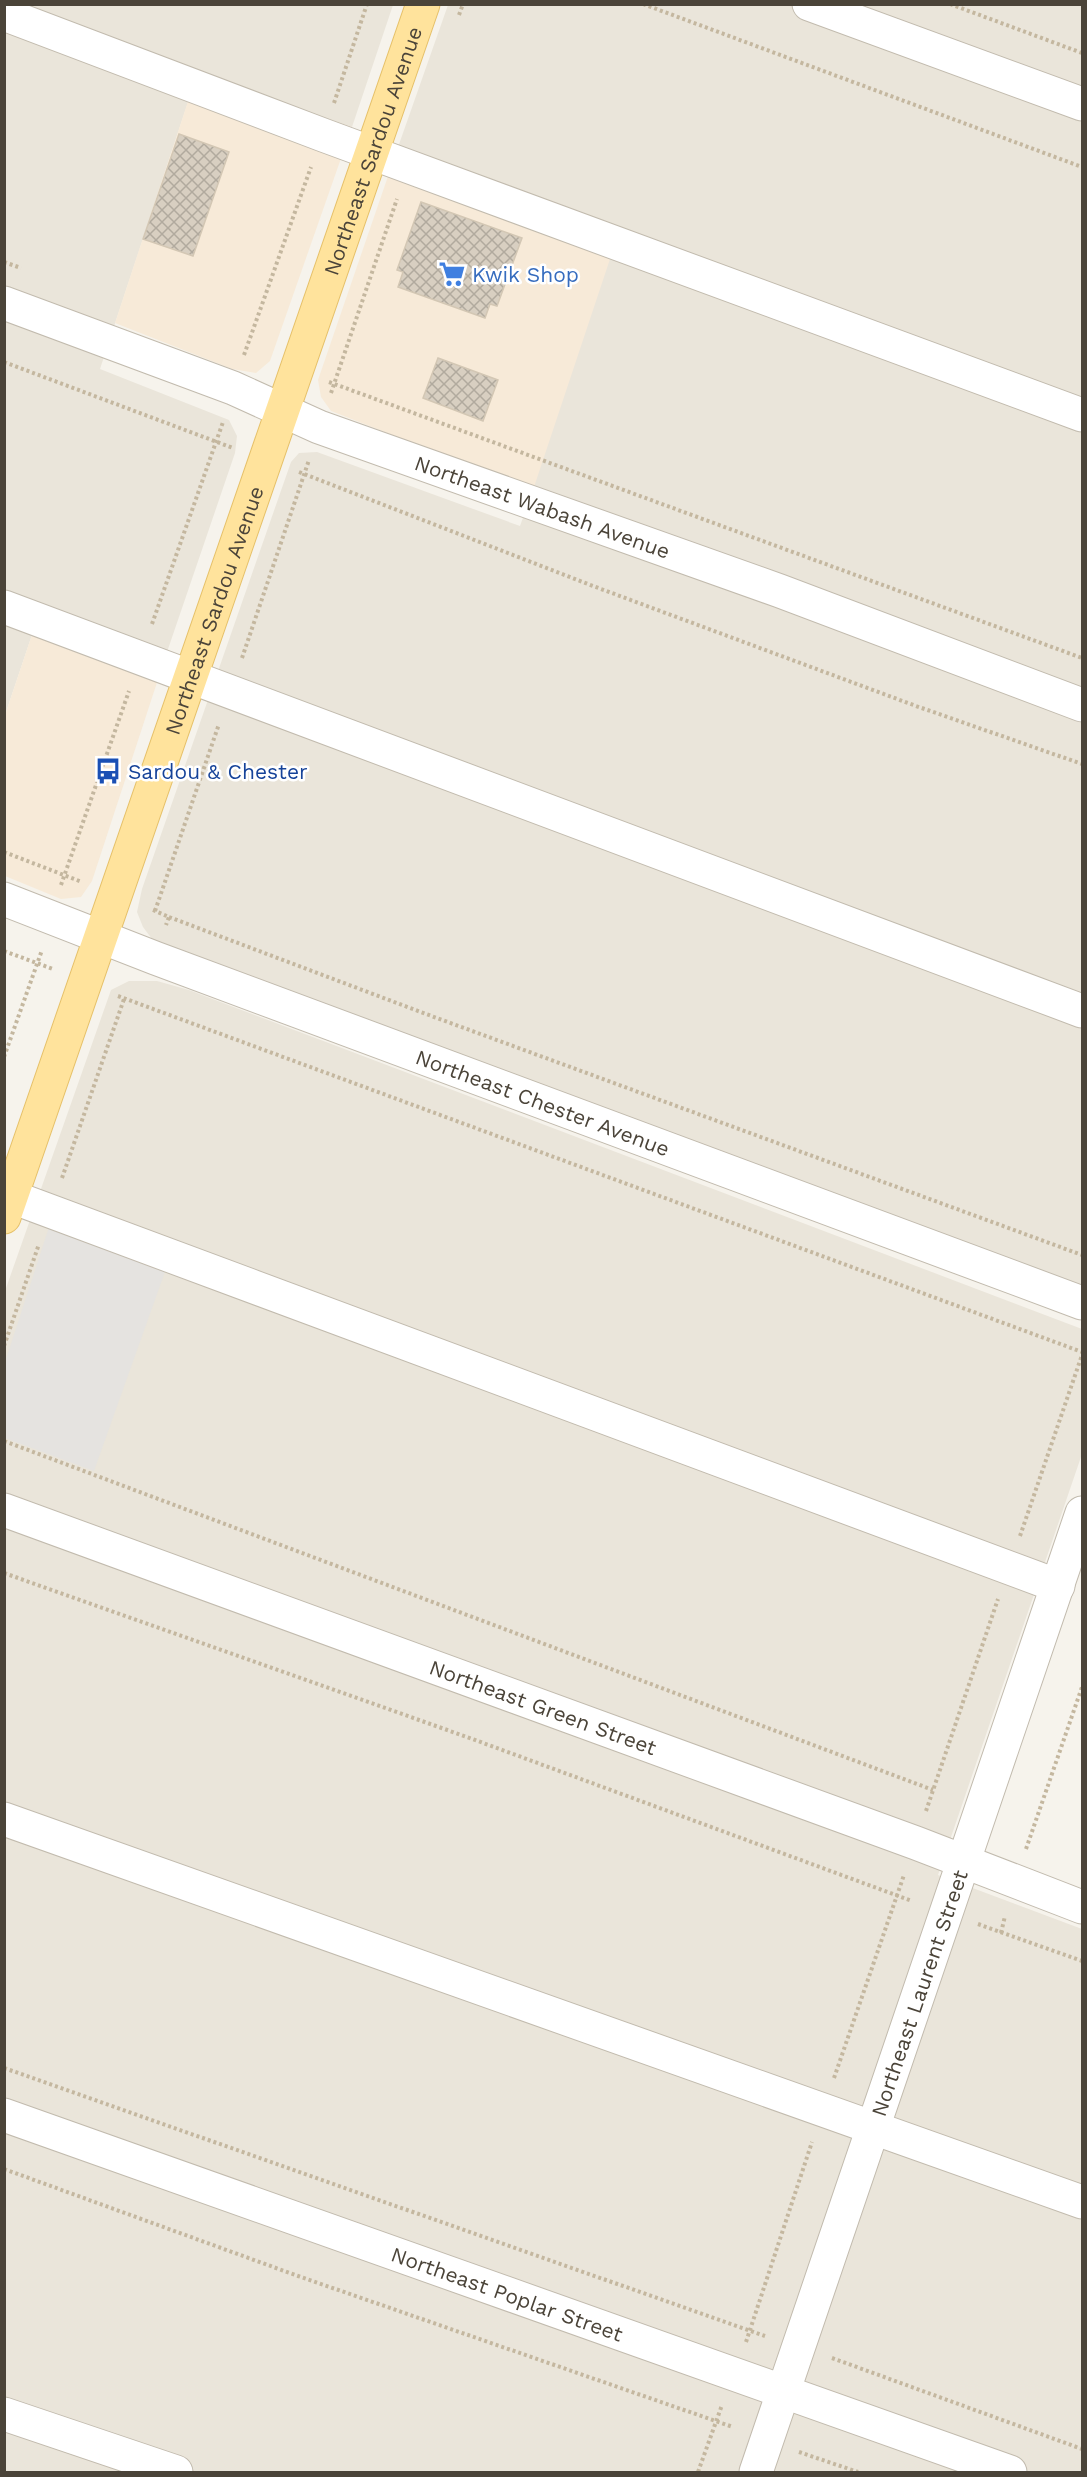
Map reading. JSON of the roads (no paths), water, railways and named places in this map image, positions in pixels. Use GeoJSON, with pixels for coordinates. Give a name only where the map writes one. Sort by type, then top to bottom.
{"type":"FeatureCollection","features":[{"type":"Feature","properties":{"kind":"main road","name":"Northeast Sardou Avenue"},"geometry":{"type":"LineString","coordinates":[[7,1203],[102,936],[423,4]]}},
{"type":"Feature","properties":{"kind":"street"},"geometry":{"type":"LineString","coordinates":[[809,4],[1083,105]]}},
{"type":"Feature","properties":{"kind":"street"},"geometry":{"type":"LineString","coordinates":[[4,14],[323,135],[1083,415]]}},
{"type":"Feature","properties":{"kind":"street","name":"Northeast Wabash Avenue"},"geometry":{"type":"LineString","coordinates":[[4,303],[233,388],[320,427],[768,587],[1083,705]]}},
{"type":"Feature","properties":{"kind":"street"},"geometry":{"type":"LineString","coordinates":[[4,607],[1083,1011]]}},
{"type":"Feature","properties":{"kind":"street","name":"Northeast Chester Avenue"},"geometry":{"type":"LineString","coordinates":[[4,899],[166,963],[1083,1303]]}},
{"type":"Feature","properties":{"kind":"street"},"geometry":{"type":"LineString","coordinates":[[7,1203],[51,1209],[1058,1586]]}},
{"type":"Feature","properties":{"kind":"street","name":"Northeast Green Street"},"geometry":{"type":"LineString","coordinates":[[4,1510],[916,1843],[1083,1907]]}},
{"type":"Feature","properties":{"kind":"street","name":"Northeast Laurent Street"},"geometry":{"type":"LineString","coordinates":[[756,2472],[1083,1513]]}},
{"type":"Feature","properties":{"kind":"street"},"geometry":{"type":"LineString","coordinates":[[4,1818],[1083,2202]]}},
{"type":"Feature","properties":{"kind":"street","name":"Northeast Poplar Street"},"geometry":{"type":"LineString","coordinates":[[4,2115],[1010,2472]]}},
{"type":"Feature","properties":{"kind":"street"},"geometry":{"type":"LineString","coordinates":[[4,2414],[176,2472]]}},
{"type":"Feature","properties":{"kind":"place","name":"Kwik Shop"},"geometry":{"type":"Point","coordinates":[452,274]}},
{"type":"Feature","properties":{"kind":"place","name":"Sardou & Chester"},"geometry":{"type":"Point","coordinates":[108,771]}}]}
